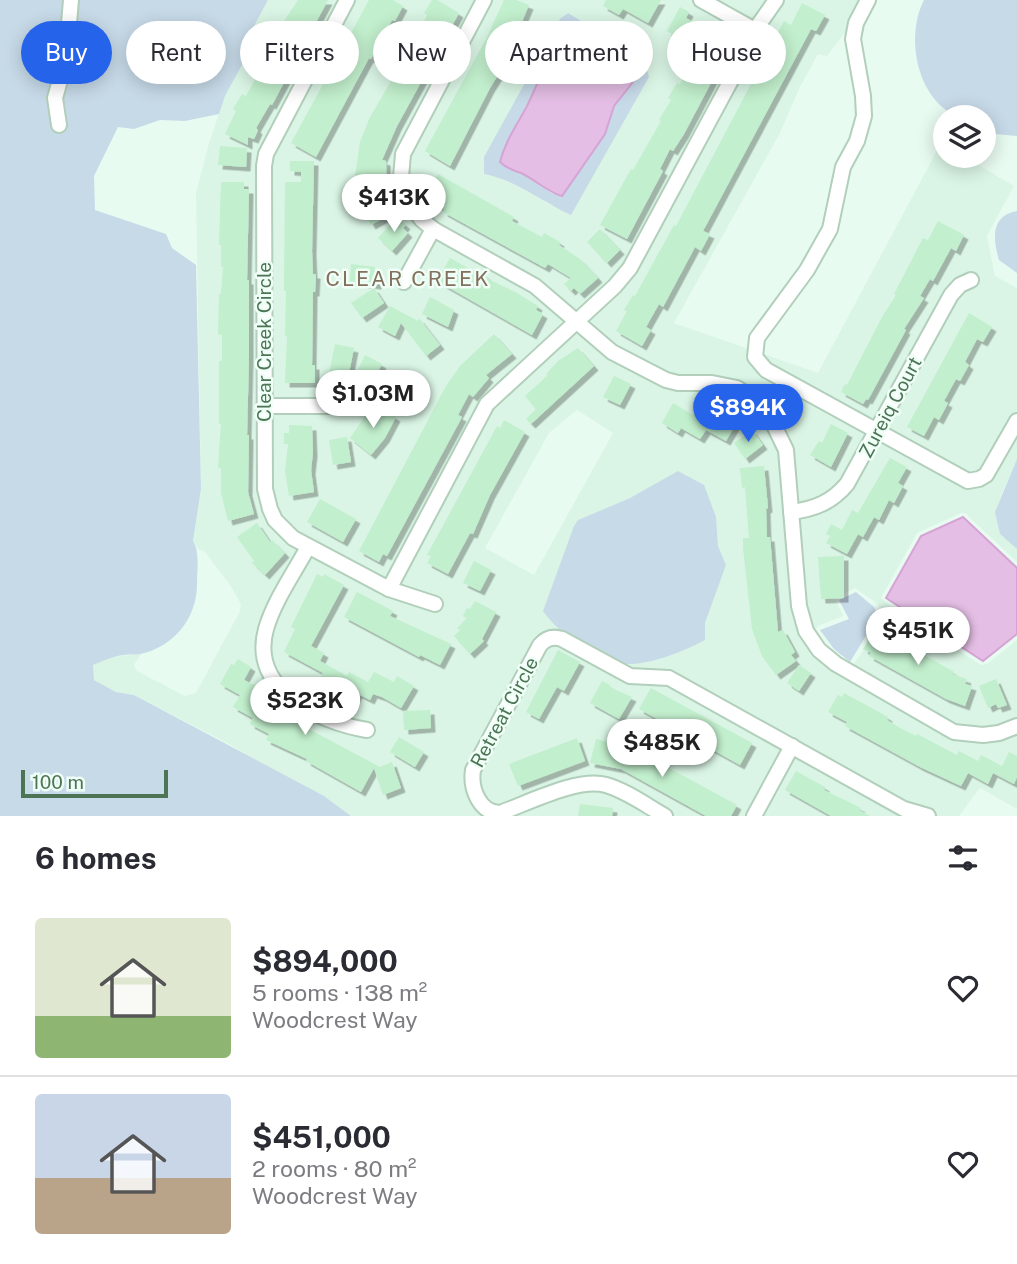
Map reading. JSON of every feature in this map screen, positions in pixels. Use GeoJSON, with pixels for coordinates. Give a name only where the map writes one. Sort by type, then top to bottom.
{"type":"FeatureCollection","features":[{"type":"Feature","properties":{"kind":"street"},"geometry":{"type":"LineString","coordinates":[[60,125],[55,98],[66,59],[71,0]]}},
{"type":"Feature","properties":{"kind":"street","name":"Clear Creek Circle"},"geometry":{"type":"LineString","coordinates":[[347,0],[266,153],[264,406],[267,499],[283,529],[308,547],[389,589],[435,604]]}},
{"type":"Feature","properties":{"kind":"street"},"geometry":{"type":"LineString","coordinates":[[484,0],[403,155],[401,177],[408,201],[421,219],[433,229],[535,286],[612,352],[666,380],[678,383],[725,384],[737,388],[756,401],[769,415],[786,450],[799,606],[806,631],[818,650],[836,664],[954,732],[983,735],[999,733],[1017,726]]}},
{"type":"Feature","properties":{"kind":"street"},"geometry":{"type":"LineString","coordinates":[[701,0],[739,21]]}},
{"type":"Feature","properties":{"kind":"street"},"geometry":{"type":"LineString","coordinates":[[761,21],[776,0]]}},
{"type":"Feature","properties":{"kind":"street"},"geometry":{"type":"LineString","coordinates":[[868,0],[856,23],[853,39],[864,116],[855,146],[843,167],[830,229],[810,265],[757,338],[754,352],[757,361],[766,370],[961,478],[972,481],[986,475],[1017,421]]}},
{"type":"Feature","properties":{"kind":"street"},"geometry":{"type":"LineString","coordinates":[[389,589],[488,404],[615,286],[629,268],[729,84]]}},
{"type":"Feature","properties":{"kind":"street"},"geometry":{"type":"LineString","coordinates":[[404,282],[433,229]]}},
{"type":"Feature","properties":{"kind":"street","name":"Zureiq Court"},"geometry":{"type":"LineString","coordinates":[[791,512],[817,508],[841,491],[853,475],[951,295],[960,285],[971,280]]}},
{"type":"Feature","properties":{"kind":"street"},"geometry":{"type":"LineString","coordinates":[[264,406],[337,406]]}},
{"type":"Feature","properties":{"kind":"street"},"geometry":{"type":"LineString","coordinates":[[308,547],[265,632],[264,646],[269,672],[281,691],[293,702],[342,726],[367,730]]}},
{"type":"Feature","properties":{"kind":"street","name":"Retreat Circle"},"geometry":{"type":"LineString","coordinates":[[665,816],[617,789],[596,783],[574,786],[500,813],[489,811],[480,802],[472,786],[475,765],[545,640],[562,639],[633,676],[669,678],[904,809],[928,816]]}},
{"type":"Feature","properties":{"kind":"street"},"geometry":{"type":"LineString","coordinates":[[754,816],[792,746]]}},
{"type":"Feature","properties":{"kind":"shaded area"},"geometry":{"type":"Polygon","coordinates":[[[0,0],[268,0],[257,21],[240,21],[240,68],[219,114],[185,121],[160,120],[134,129],[118,127],[94,176],[95,210],[166,234],[172,248],[196,265],[201,489],[193,541],[198,567],[196,596],[188,619],[173,638],[163,645],[140,654],[116,656],[93,665],[94,680],[116,692],[134,695],[324,796],[351,816],[0,816],[0,0]]]}},
{"type":"Feature","properties":{"kind":"shaded area"},"geometry":{"type":"Polygon","coordinates":[[[268,0],[865,0],[850,26],[827,56],[818,54],[780,133],[674,323],[818,373],[933,158],[933,168],[983,168],[1014,186],[987,236],[995,276],[1017,288],[1017,459],[997,509],[1000,534],[1017,549],[1017,562],[965,513],[961,513],[917,533],[881,598],[896,611],[981,665],[987,664],[1017,640],[1017,809],[980,788],[959,816],[351,816],[324,796],[284,777],[229,744],[134,695],[116,692],[94,680],[93,665],[112,657],[141,654],[134,665],[137,671],[185,696],[196,693],[240,611],[241,604],[230,585],[205,552],[198,549],[193,542],[201,489],[196,193],[225,96],[240,68],[240,84],[359,84],[359,21],[257,21],[268,0]],[[485,21],[485,84],[637,84],[485,174],[522,188],[552,206],[644,84],[653,84],[653,21],[485,21]],[[577,410],[549,433],[485,548],[534,575],[613,433],[577,410]],[[630,498],[578,520],[543,611],[704,640],[705,623],[726,565],[718,546],[716,517],[630,498]],[[855,588],[835,598],[843,616],[818,626],[815,631],[830,651],[852,666],[883,618],[878,604],[855,588]]]}},
{"type":"Feature","properties":{"kind":"shaded area"},"geometry":{"type":"Polygon","coordinates":[[[924,0],[1017,0],[1017,136],[996,134],[996,105],[941,105],[932,95],[918,65],[915,48],[918,15],[924,0]]]}},
{"type":"Feature","properties":{"kind":"shaded area"},"geometry":{"type":"Polygon","coordinates":[[[568,13],[581,21],[559,21],[568,13]]]}},
{"type":"Feature","properties":{"kind":"shaded area"},"geometry":{"type":"Polygon","coordinates":[[[524,84],[537,84],[503,152],[501,163],[551,193],[562,196],[605,134],[614,106],[627,90],[626,84],[645,84],[571,215],[518,186],[484,174],[484,157],[524,84]]]}},
{"type":"Feature","properties":{"kind":"shaded area"},"geometry":{"type":"Polygon","coordinates":[[[537,84],[631,84],[614,106],[605,134],[562,196],[500,162],[537,84]]]}},
{"type":"Feature","properties":{"kind":"shaded area"},"geometry":{"type":"Polygon","coordinates":[[[1017,211],[1017,273],[999,260],[995,237],[1002,218],[1017,211]]]}},
{"type":"Feature","properties":{"kind":"shaded area"},"geometry":{"type":"Polygon","coordinates":[[[1017,459],[1017,549],[1000,534],[995,512],[1017,459]]]}},
{"type":"Feature","properties":{"kind":"shaded area"},"geometry":{"type":"Polygon","coordinates":[[[678,471],[704,485],[716,517],[718,546],[726,565],[705,623],[705,640],[650,661],[631,664],[607,660],[570,638],[543,611],[574,526],[578,520],[630,498],[678,471]]]}},
{"type":"Feature","properties":{"kind":"shaded area"},"geometry":{"type":"Polygon","coordinates":[[[963,517],[1017,568],[1017,634],[983,661],[886,598],[921,536],[963,517]]]}},
{"type":"Feature","properties":{"kind":"shaded area"},"geometry":{"type":"Polygon","coordinates":[[[856,592],[874,607],[878,616],[850,662],[834,649],[820,630],[849,619],[839,600],[856,592]]]}},
{"type":"Feature","properties":{"kind":"building"},"geometry":{"type":"Polygon","coordinates":[[[298,0],[328,0],[317,21],[284,21],[298,0]]]}},
{"type":"Feature","properties":{"kind":"building"},"geometry":{"type":"Polygon","coordinates":[[[369,0],[393,0],[403,6],[395,21],[373,21],[373,55],[359,77],[359,21],[369,0]]]}},
{"type":"Feature","properties":{"kind":"building"},"geometry":{"type":"Polygon","coordinates":[[[432,0],[437,0],[459,13],[455,21],[424,21],[427,15],[424,13],[432,0]]]}},
{"type":"Feature","properties":{"kind":"building"},"geometry":{"type":"Polygon","coordinates":[[[504,0],[516,0],[529,5],[522,21],[494,21],[504,0]]]}},
{"type":"Feature","properties":{"kind":"building"},"geometry":{"type":"Polygon","coordinates":[[[606,0],[661,0],[649,21],[623,9],[619,15],[603,6],[606,0]]]}},
{"type":"Feature","properties":{"kind":"building"},"geometry":{"type":"Polygon","coordinates":[[[802,3],[825,15],[816,31],[811,29],[786,76],[786,22],[791,25],[802,3]]]}},
{"type":"Feature","properties":{"kind":"building"},"geometry":{"type":"Polygon","coordinates":[[[680,7],[689,12],[686,18],[691,21],[672,21],[680,7]]]}},
{"type":"Feature","properties":{"kind":"building"},"geometry":{"type":"Polygon","coordinates":[[[485,41],[485,84],[492,84],[450,166],[425,151],[461,84],[471,84],[471,66],[485,41]]]}},
{"type":"Feature","properties":{"kind":"building"},"geometry":{"type":"Polygon","coordinates":[[[253,84],[283,84],[256,128],[258,130],[254,139],[248,137],[248,145],[225,134],[236,111],[233,109],[242,94],[246,96],[253,84]]]}},
{"type":"Feature","properties":{"kind":"building"},"geometry":{"type":"Polygon","coordinates":[[[323,84],[355,84],[316,157],[291,143],[323,84]]]}},
{"type":"Feature","properties":{"kind":"building"},"geometry":{"type":"Polygon","coordinates":[[[389,84],[420,84],[382,160],[386,161],[387,192],[357,195],[355,176],[360,142],[369,119],[389,84]]]}},
{"type":"Feature","properties":{"kind":"building"},"geometry":{"type":"Polygon","coordinates":[[[676,84],[710,84],[684,134],[673,151],[670,149],[660,169],[663,171],[627,239],[600,225],[661,121],[659,120],[671,100],[668,98],[676,84]]]}},
{"type":"Feature","properties":{"kind":"building"},"geometry":{"type":"Polygon","coordinates":[[[751,84],[782,84],[703,231],[710,234],[701,251],[695,247],[663,307],[659,304],[646,327],[651,330],[642,346],[616,331],[627,311],[624,310],[633,295],[635,296],[674,225],[676,226],[751,84]]]}},
{"type":"Feature","properties":{"kind":"building"},"geometry":{"type":"Polygon","coordinates":[[[220,146],[247,148],[246,167],[218,165],[220,146]]]}},
{"type":"Feature","properties":{"kind":"building"},"geometry":{"type":"Polygon","coordinates":[[[290,161],[314,161],[312,251],[313,274],[316,274],[313,292],[312,365],[315,365],[315,383],[285,383],[285,182],[301,182],[301,172],[290,171],[290,161]]]}},
{"type":"Feature","properties":{"kind":"building"},"geometry":{"type":"Polygon","coordinates":[[[438,174],[514,217],[512,221],[542,237],[544,233],[560,242],[559,245],[580,259],[598,278],[580,294],[574,288],[571,291],[564,284],[571,278],[548,264],[545,268],[443,212],[444,209],[432,203],[434,200],[426,195],[438,174]]]}},
{"type":"Feature","properties":{"kind":"building"},"geometry":{"type":"Polygon","coordinates":[[[221,182],[244,182],[244,189],[249,189],[247,435],[248,492],[254,514],[228,521],[221,493],[221,468],[218,468],[221,424],[219,361],[222,361],[222,335],[218,334],[223,267],[219,245],[221,182]]]}},
{"type":"Feature","properties":{"kind":"building"},"geometry":{"type":"Polygon","coordinates":[[[387,195],[396,211],[371,225],[363,209],[387,195]]]}},
{"type":"Feature","properties":{"kind":"building"},"geometry":{"type":"Polygon","coordinates":[[[397,217],[406,225],[403,228],[408,233],[392,251],[378,238],[397,217]]]}},
{"type":"Feature","properties":{"kind":"building"},"geometry":{"type":"Polygon","coordinates":[[[938,221],[964,235],[956,251],[951,248],[933,281],[930,279],[920,296],[924,298],[904,329],[906,330],[868,400],[863,404],[841,392],[896,295],[894,294],[923,238],[928,240],[938,221]]]}},
{"type":"Feature","properties":{"kind":"building"},"geometry":{"type":"Polygon","coordinates":[[[600,229],[620,250],[607,263],[587,242],[600,229]]]}},
{"type":"Feature","properties":{"kind":"building"},"geometry":{"type":"Polygon","coordinates":[[[450,258],[538,306],[536,310],[543,314],[532,335],[437,281],[450,258]]]}},
{"type":"Feature","properties":{"kind":"building"},"geometry":{"type":"Polygon","coordinates":[[[351,264],[375,267],[377,285],[350,282],[351,264]]]}},
{"type":"Feature","properties":{"kind":"building"},"geometry":{"type":"Polygon","coordinates":[[[374,288],[384,303],[362,318],[351,303],[374,288]]]}},
{"type":"Feature","properties":{"kind":"building"},"geometry":{"type":"Polygon","coordinates":[[[430,297],[454,310],[448,327],[422,314],[430,297]]]}},
{"type":"Feature","properties":{"kind":"building"},"geometry":{"type":"Polygon","coordinates":[[[390,306],[418,321],[419,318],[440,345],[426,356],[401,323],[395,336],[378,327],[390,306]]]}},
{"type":"Feature","properties":{"kind":"building"},"geometry":{"type":"Polygon","coordinates":[[[969,313],[992,327],[983,342],[977,339],[965,362],[969,365],[960,381],[956,379],[944,401],[948,403],[939,420],[934,417],[924,436],[907,427],[969,313]]]}},
{"type":"Feature","properties":{"kind":"building"},"geometry":{"type":"Polygon","coordinates":[[[494,334],[512,354],[486,375],[489,378],[473,397],[469,394],[458,415],[462,417],[387,556],[383,554],[379,562],[359,551],[446,386],[460,366],[494,334]]]}},
{"type":"Feature","properties":{"kind":"building"},"geometry":{"type":"Polygon","coordinates":[[[335,344],[354,348],[348,378],[329,374],[335,344]]]}},
{"type":"Feature","properties":{"kind":"building"},"geometry":{"type":"Polygon","coordinates":[[[578,348],[594,366],[531,424],[526,419],[536,409],[525,396],[548,375],[546,374],[558,361],[578,348]]]}},
{"type":"Feature","properties":{"kind":"building"},"geometry":{"type":"Polygon","coordinates":[[[365,355],[382,364],[371,384],[355,376],[365,355]]]}},
{"type":"Feature","properties":{"kind":"building"},"geometry":{"type":"Polygon","coordinates":[[[399,373],[407,389],[384,401],[376,385],[399,373]]]}},
{"type":"Feature","properties":{"kind":"building"},"geometry":{"type":"Polygon","coordinates":[[[614,376],[631,384],[620,405],[603,397],[614,376]]]}},
{"type":"Feature","properties":{"kind":"building"},"geometry":{"type":"Polygon","coordinates":[[[673,403],[693,415],[697,407],[717,419],[728,407],[741,415],[726,441],[706,430],[700,439],[681,428],[678,433],[662,423],[673,403]]]}},
{"type":"Feature","properties":{"kind":"building"},"geometry":{"type":"Polygon","coordinates":[[[376,406],[396,417],[385,438],[371,455],[350,438],[368,412],[371,414],[376,406]]]}},
{"type":"Feature","properties":{"kind":"building"},"geometry":{"type":"Polygon","coordinates":[[[504,420],[525,432],[490,495],[473,534],[470,533],[448,574],[427,563],[431,556],[427,555],[497,426],[500,428],[504,420]]]}},
{"type":"Feature","properties":{"kind":"building"},"geometry":{"type":"Polygon","coordinates":[[[831,424],[848,433],[831,467],[810,455],[819,441],[822,443],[831,424]]]}},
{"type":"Feature","properties":{"kind":"building"},"geometry":{"type":"Polygon","coordinates":[[[289,425],[312,426],[311,470],[314,492],[289,496],[285,471],[288,444],[284,444],[284,433],[289,433],[289,425]]]}},
{"type":"Feature","properties":{"kind":"building"},"geometry":{"type":"Polygon","coordinates":[[[752,430],[763,445],[745,459],[734,443],[752,430]]]}},
{"type":"Feature","properties":{"kind":"building"},"geometry":{"type":"Polygon","coordinates":[[[347,437],[351,462],[333,465],[329,440],[347,437]]]}},
{"type":"Feature","properties":{"kind":"building"},"geometry":{"type":"Polygon","coordinates":[[[890,458],[907,467],[898,483],[903,486],[894,503],[889,500],[879,520],[874,517],[863,537],[858,534],[847,554],[826,543],[830,536],[826,534],[831,524],[842,530],[852,510],[858,513],[890,458]]]}},
{"type":"Feature","properties":{"kind":"building"},"geometry":{"type":"Polygon","coordinates":[[[764,466],[768,508],[767,537],[770,537],[778,632],[783,630],[795,652],[791,655],[796,661],[776,675],[762,656],[752,629],[743,548],[743,538],[749,538],[745,487],[742,488],[740,468],[764,466]]]}},
{"type":"Feature","properties":{"kind":"building"},"geometry":{"type":"Polygon","coordinates":[[[320,499],[356,519],[343,542],[307,522],[320,499]]]}},
{"type":"Feature","properties":{"kind":"building"},"geometry":{"type":"Polygon","coordinates":[[[257,523],[270,542],[272,540],[285,553],[265,575],[252,563],[254,561],[237,537],[257,523]]]}},
{"type":"Feature","properties":{"kind":"building"},"geometry":{"type":"Polygon","coordinates":[[[844,556],[844,598],[821,599],[818,557],[844,556]]]}},
{"type":"Feature","properties":{"kind":"building"},"geometry":{"type":"Polygon","coordinates":[[[474,561],[491,570],[480,591],[463,583],[474,561]]]}},
{"type":"Feature","properties":{"kind":"building"},"geometry":{"type":"Polygon","coordinates":[[[317,574],[323,577],[324,574],[344,585],[311,646],[324,653],[320,661],[347,676],[349,672],[368,682],[374,672],[394,682],[397,676],[414,686],[401,708],[373,694],[370,700],[358,694],[350,707],[324,694],[327,688],[317,683],[323,673],[284,652],[295,629],[291,627],[317,574]]]}},
{"type":"Feature","properties":{"kind":"building"},"geometry":{"type":"Polygon","coordinates":[[[357,592],[393,611],[390,616],[451,644],[440,665],[420,655],[419,657],[344,617],[357,592]]]}},
{"type":"Feature","properties":{"kind":"building"},"geometry":{"type":"Polygon","coordinates":[[[475,601],[496,612],[482,639],[484,641],[470,654],[454,636],[460,630],[457,628],[467,618],[463,616],[467,608],[470,609],[475,601]]]}},
{"type":"Feature","properties":{"kind":"building"},"geometry":{"type":"Polygon","coordinates":[[[876,628],[954,672],[952,674],[967,679],[965,684],[972,686],[965,706],[946,699],[869,656],[871,653],[863,649],[876,628]]]}},
{"type":"Feature","properties":{"kind":"building"},"geometry":{"type":"Polygon","coordinates":[[[558,650],[580,662],[564,691],[557,687],[539,719],[526,712],[558,650]]]}},
{"type":"Feature","properties":{"kind":"building"},"geometry":{"type":"Polygon","coordinates":[[[238,659],[251,667],[244,680],[261,688],[258,694],[260,697],[279,708],[277,712],[380,767],[392,762],[401,788],[383,795],[374,768],[361,792],[306,761],[307,759],[266,740],[269,734],[250,724],[253,718],[233,707],[240,695],[220,684],[231,664],[234,665],[238,659]]]}},
{"type":"Feature","properties":{"kind":"building"},"geometry":{"type":"Polygon","coordinates":[[[799,665],[811,673],[799,691],[787,683],[799,665]]]}},
{"type":"Feature","properties":{"kind":"building"},"geometry":{"type":"Polygon","coordinates":[[[996,679],[1007,705],[998,708],[996,704],[988,708],[979,686],[996,679]]]}},
{"type":"Feature","properties":{"kind":"building"},"geometry":{"type":"Polygon","coordinates":[[[602,681],[632,697],[619,719],[590,703],[602,681]]]}},
{"type":"Feature","properties":{"kind":"building"},"geometry":{"type":"Polygon","coordinates":[[[651,688],[752,743],[740,765],[639,709],[651,688]]]}},
{"type":"Feature","properties":{"kind":"building"},"geometry":{"type":"Polygon","coordinates":[[[844,693],[888,717],[887,720],[900,728],[957,755],[959,751],[978,761],[981,755],[1002,766],[1009,752],[1017,756],[1017,777],[1014,784],[993,773],[988,784],[968,773],[961,786],[920,767],[845,726],[847,722],[828,712],[838,695],[842,697],[844,693]]]}},
{"type":"Feature","properties":{"kind":"building"},"geometry":{"type":"Polygon","coordinates":[[[430,710],[431,728],[404,730],[403,711],[430,710]]]}},
{"type":"Feature","properties":{"kind":"building"},"geometry":{"type":"Polygon","coordinates":[[[399,737],[424,752],[415,767],[390,752],[399,737]]]}},
{"type":"Feature","properties":{"kind":"building"},"geometry":{"type":"Polygon","coordinates":[[[577,738],[585,761],[518,786],[509,764],[577,738]]]}},
{"type":"Feature","properties":{"kind":"building"},"geometry":{"type":"Polygon","coordinates":[[[596,739],[632,748],[737,805],[731,816],[706,816],[621,769],[590,763],[596,739]]]}},
{"type":"Feature","properties":{"kind":"building"},"geometry":{"type":"Polygon","coordinates":[[[796,771],[825,787],[824,790],[861,808],[859,810],[870,816],[831,816],[785,790],[796,771]]]}},
{"type":"Feature","properties":{"kind":"building"},"geometry":{"type":"Polygon","coordinates":[[[580,804],[613,808],[612,816],[578,816],[580,804]]]}},
{"type":"Feature","properties":{"kind":"district","name":"CLEAR CREEK"},"geometry":{"type":"Point","coordinates":[408,279]}}]}
